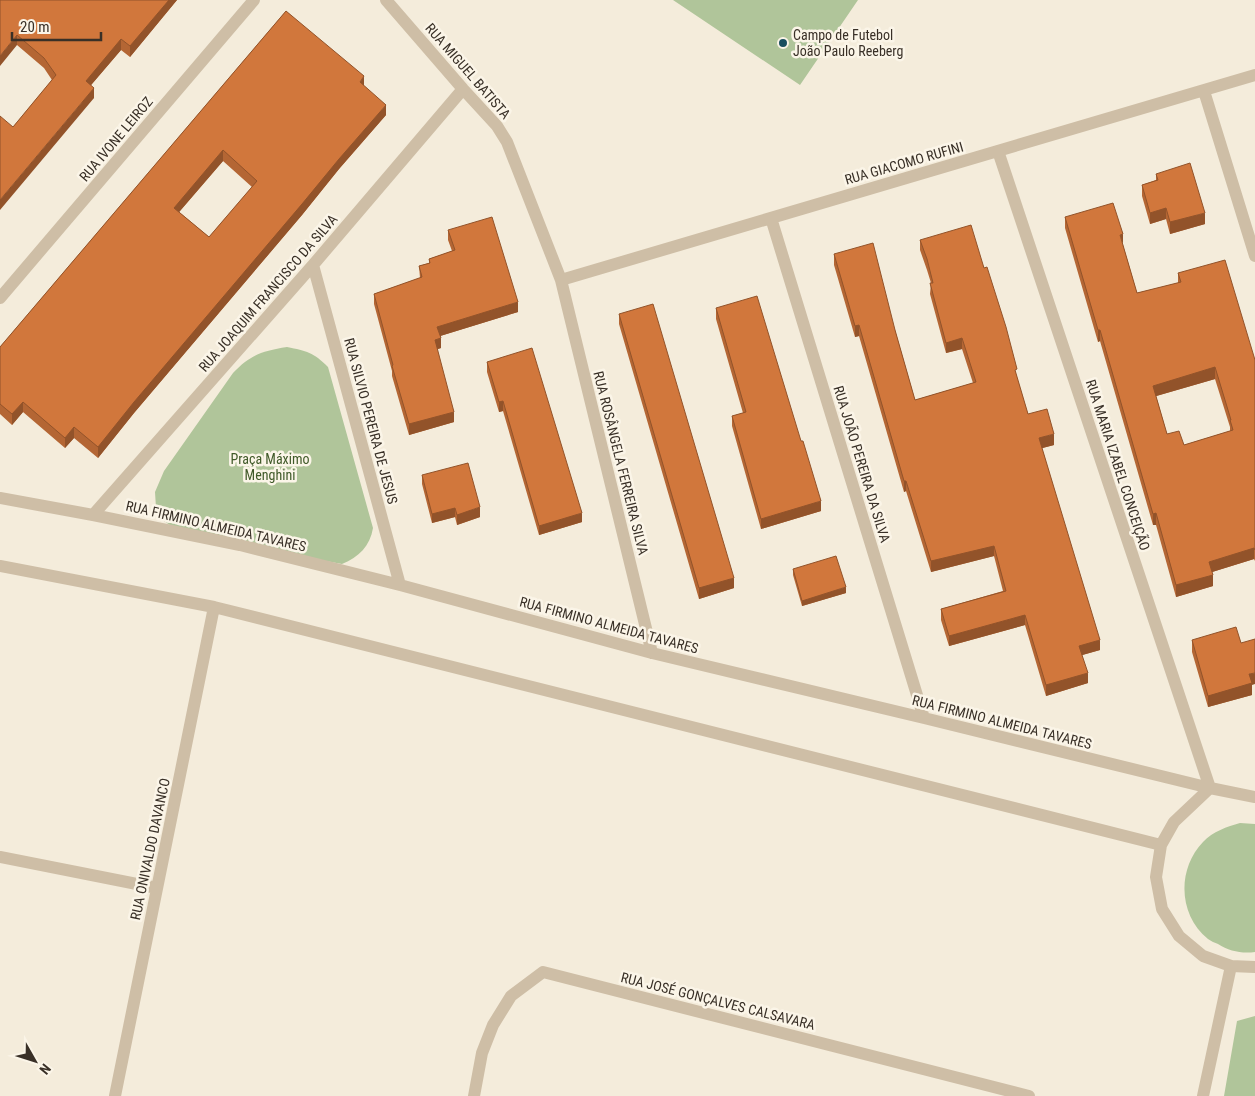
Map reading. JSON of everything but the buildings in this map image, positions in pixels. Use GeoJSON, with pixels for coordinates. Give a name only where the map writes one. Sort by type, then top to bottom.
{"type":"FeatureCollection","features":[{"type":"Feature","properties":{"kind":"street","name":"RUA IVONE LEIROZ"},"geometry":{"type":"LineString","coordinates":[[0,298],[254,0]]}},
{"type":"Feature","properties":{"kind":"street","name":"RUA MIGUEL BATISTA"},"geometry":{"type":"LineString","coordinates":[[386,0],[497,126],[507,142],[561,280]]}},
{"type":"Feature","properties":{"kind":"street","name":"RUA GIACOMO RUFINI"},"geometry":{"type":"LineString","coordinates":[[561,280],[1255,76]]}},
{"type":"Feature","properties":{"kind":"street","name":"RUA JOAQUIM FRANCISCO DA SILVA"},"geometry":{"type":"LineString","coordinates":[[93,515],[464,90]]}},
{"type":"Feature","properties":{"kind":"street"},"geometry":{"type":"LineString","coordinates":[[1204,91],[1255,256]]}},
{"type":"Feature","properties":{"kind":"street","name":"RUA MARIA IZABEL CONCEIÇÃO"},"geometry":{"type":"LineString","coordinates":[[998,151],[1210,788]]}},
{"type":"Feature","properties":{"kind":"street","name":"RUA JOÃO PEREIRA DA SILVA"},"geometry":{"type":"LineString","coordinates":[[771,218],[924,718]]}},
{"type":"Feature","properties":{"kind":"street","name":"RUA SILVIO PEREIRA DE JESUS"},"geometry":{"type":"LineString","coordinates":[[313,265],[400,585]]}},
{"type":"Feature","properties":{"kind":"street","name":"RUA ROSÂNGELA FERREIRA SILVA"},"geometry":{"type":"LineString","coordinates":[[561,280],[652,653]]}},
{"type":"Feature","properties":{"kind":"street","name":"RUA FIRMINO ALMEIDA TAVARES"},"geometry":{"type":"LineString","coordinates":[[0,498],[240,545],[400,585],[652,653],[1210,788],[1255,797]]}},
{"type":"Feature","properties":{"kind":"street"},"geometry":{"type":"LineString","coordinates":[[0,566],[214,607],[1161,845]]}},
{"type":"Feature","properties":{"kind":"street","name":"RUA ONIVALDO DAVANCO"},"geometry":{"type":"LineString","coordinates":[[115,1096],[214,607]]}},
{"type":"Feature","properties":{"kind":"street"},"geometry":{"type":"LineString","coordinates":[[1210,788],[1174,822],[1161,845],[1156,877],[1162,909],[1179,936],[1203,956],[1231,966],[1255,966]]}},
{"type":"Feature","properties":{"kind":"street"},"geometry":{"type":"LineString","coordinates":[[0,857],[157,888]]}},
{"type":"Feature","properties":{"kind":"street"},"geometry":{"type":"LineString","coordinates":[[1203,1096],[1231,966]]}},
{"type":"Feature","properties":{"kind":"street","name":"RUA JOSÉ GONÇALVES CALSAVARA"},"geometry":{"type":"LineString","coordinates":[[474,1096],[482,1053],[493,1025],[511,996],[543,972],[1029,1096]]}},
{"type":"Feature","properties":{"kind":"green space","name":"Campo de Futebol João Paulo Reeberg"},"geometry":{"type":"Polygon","coordinates":[[[673,0],[858,0],[800,85],[673,0]]]}},
{"type":"Feature","properties":{"kind":"green space","name":"Praça Máximo Menghini"},"geometry":{"type":"Polygon","coordinates":[[[287,347],[309,353],[328,367],[373,528],[372,534],[363,550],[354,558],[342,564],[205,539],[180,532],[164,521],[156,508],[155,492],[164,471],[233,373],[245,362],[257,355],[287,347]]]}},
{"type":"Feature","properties":{"kind":"green space"},"geometry":{"type":"Polygon","coordinates":[[[1240,823],[1255,824],[1255,952],[1250,953],[1231,950],[1208,939],[1191,918],[1184,892],[1185,878],[1189,865],[1203,842],[1216,832],[1240,823]]]}},
{"type":"Feature","properties":{"kind":"green space"},"geometry":{"type":"Polygon","coordinates":[[[1255,1016],[1255,1096],[1224,1096],[1237,1021],[1255,1016]]]}},
{"type":"Feature","properties":{"kind":"place","name":"Campo de Futebol João Paulo Reeberg"},"geometry":{"type":"Point","coordinates":[783,43]}}]}
